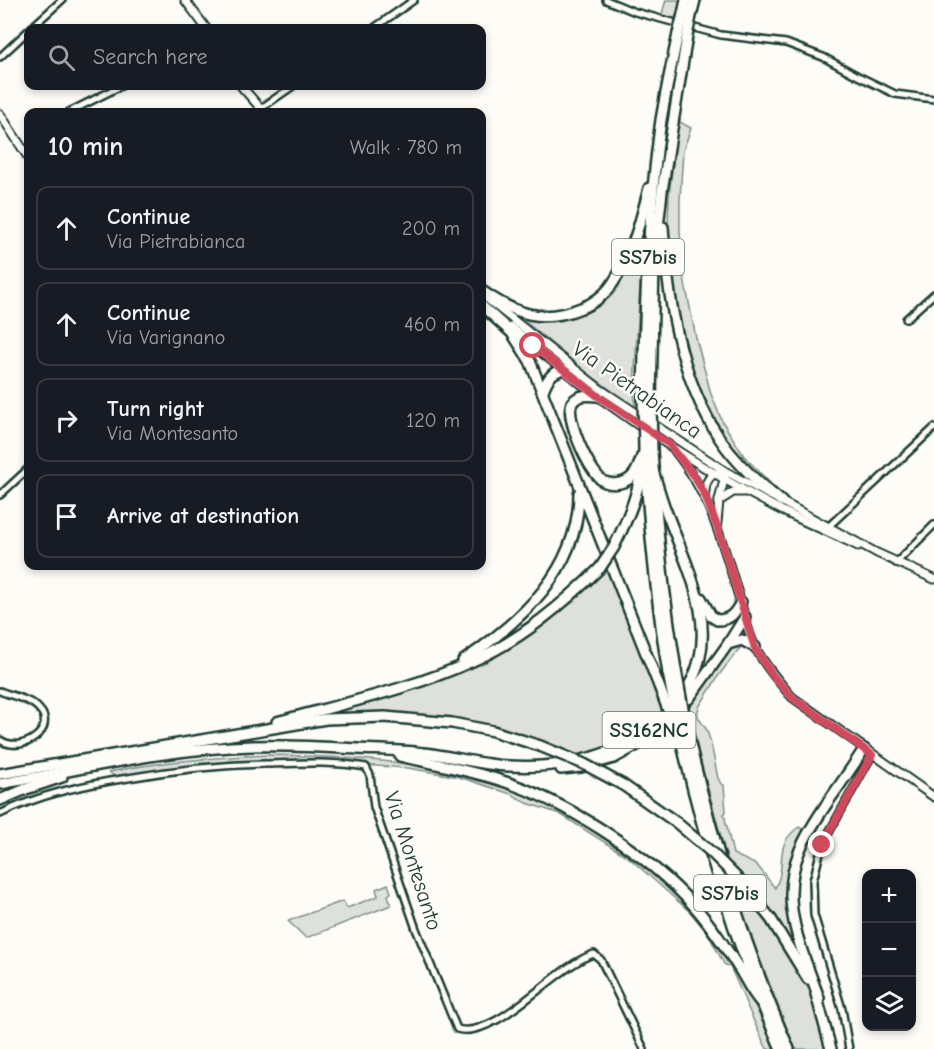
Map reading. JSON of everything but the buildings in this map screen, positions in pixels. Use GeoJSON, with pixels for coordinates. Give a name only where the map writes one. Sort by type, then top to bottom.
{"type":"FeatureCollection","features":[{"type":"Feature","properties":{"kind":"highway","name":"SS7bis"},"geometry":{"type":"LineString","coordinates":[[686,0],[687,15]]}},
{"type":"Feature","properties":{"kind":"highway","name":"SS7bis"},"geometry":{"type":"LineString","coordinates":[[695,0],[687,15],[666,93],[656,159],[645,299],[648,519],[658,614],[702,794],[731,893],[761,981],[789,1049]]}},
{"type":"Feature","properties":{"kind":"highway","name":"SS7bis"},"geometry":{"type":"LineString","coordinates":[[647,398],[654,264],[662,191],[677,97],[682,35]]}},
{"type":"Feature","properties":{"kind":"highway"},"geometry":{"type":"LineString","coordinates":[[486,295],[513,310],[539,317],[562,316],[591,304],[612,285],[628,255],[642,217],[656,159]]}},
{"type":"Feature","properties":{"kind":"highway"},"geometry":{"type":"LineString","coordinates":[[662,191],[662,223],[668,283],[679,339],[690,373],[705,412],[720,439],[745,470],[781,501]]}},
{"type":"Feature","properties":{"kind":"highway"},"geometry":{"type":"LineString","coordinates":[[486,308],[512,333],[530,361],[682,744]]}},
{"type":"Feature","properties":{"kind":"highway"},"geometry":{"type":"LineString","coordinates":[[543,390],[547,379],[566,368]]}},
{"type":"Feature","properties":{"kind":"highway"},"geometry":{"type":"LineString","coordinates":[[598,396],[582,396],[571,404],[570,410],[570,417],[592,470],[605,482],[615,484],[627,481],[637,472],[648,450]]}},
{"type":"Feature","properties":{"kind":"highway","name":"SS7bis"},"geometry":{"type":"LineString","coordinates":[[648,450],[653,471],[672,671],[682,744],[694,797],[723,896],[762,1004],[781,1049]]}},
{"type":"Feature","properties":{"kind":"highway"},"geometry":{"type":"LineString","coordinates":[[249,731],[370,697],[447,671],[502,646],[541,620],[570,598],[600,568],[614,547],[629,516],[648,450]]}},
{"type":"Feature","properties":{"kind":"highway","name":"SS162NC"},"geometry":{"type":"LineString","coordinates":[[95,767],[183,752],[253,746],[424,753],[508,766],[561,764],[589,759],[620,747],[651,729],[661,720],[692,680],[700,654],[702,629],[698,592],[667,514],[653,471]]}},
{"type":"Feature","properties":{"kind":"highway"},"geometry":{"type":"LineString","coordinates":[[447,671],[486,645],[516,620],[548,586],[576,531],[579,487]]}},
{"type":"Feature","properties":{"kind":"highway"},"geometry":{"type":"LineString","coordinates":[[698,592],[711,616],[717,620],[730,618],[737,611],[741,602]]}},
{"type":"Feature","properties":{"kind":"highway"},"geometry":{"type":"LineString","coordinates":[[508,766],[550,770],[581,767],[614,758],[644,743],[657,734],[690,698],[745,617]]}},
{"type":"Feature","properties":{"kind":"highway"},"geometry":{"type":"LineString","coordinates":[[728,644],[742,640],[755,648]]}},
{"type":"Feature","properties":{"kind":"highway"},"geometry":{"type":"LineString","coordinates":[[0,774],[326,719],[386,717],[452,723],[493,731],[540,746],[584,764],[623,785],[677,823],[739,880],[771,919],[819,998]]}},
{"type":"Feature","properties":{"kind":"highway"},"geometry":{"type":"LineString","coordinates":[[374,750],[495,778],[546,799],[600,828],[631,850],[693,905],[715,932],[742,973],[750,991],[762,1004]]}},
{"type":"Feature","properties":{"kind":"highway"},"geometry":{"type":"LineString","coordinates":[[831,1049],[819,998],[796,931],[790,889],[793,869],[802,843],[812,825],[868,752]]}},
{"type":"Feature","properties":{"kind":"highway"},"geometry":{"type":"LineString","coordinates":[[0,784],[95,767]]}},
{"type":"Feature","properties":{"kind":"highway"},"geometry":{"type":"LineString","coordinates":[[0,800],[26,789],[95,767]]}},
{"type":"Feature","properties":{"kind":"main road"},"geometry":{"type":"LineString","coordinates":[[185,0],[203,24]]}},
{"type":"Feature","properties":{"kind":"main road"},"geometry":{"type":"LineString","coordinates":[[244,90],[259,108]]}},
{"type":"Feature","properties":{"kind":"main road"},"geometry":{"type":"LineString","coordinates":[[0,114],[24,151]]}},
{"type":"Feature","properties":{"kind":"main road","name":"Via Pietrabianca"},"geometry":{"type":"LineString","coordinates":[[486,297],[598,396],[716,473]]}},
{"type":"Feature","properties":{"kind":"main road","name":"Via Pietrabianca"},"geometry":{"type":"LineString","coordinates":[[486,307],[566,368],[749,492],[825,531],[865,550],[877,553]]}},
{"type":"Feature","properties":{"kind":"main road"},"geometry":{"type":"LineString","coordinates":[[669,444],[695,477],[705,495],[755,648],[773,676],[792,697],[934,797]]}},
{"type":"Feature","properties":{"kind":"main road"},"geometry":{"type":"LineString","coordinates":[[705,495],[705,484],[709,478],[716,473],[725,475],[717,514],[718,529]]}},
{"type":"Feature","properties":{"kind":"main road","name":"Via Pietrabianca"},"geometry":{"type":"LineString","coordinates":[[725,475],[781,501],[877,553]]}},
{"type":"Feature","properties":{"kind":"main road"},"geometry":{"type":"LineString","coordinates":[[719,501],[733,492],[749,492]]}},
{"type":"Feature","properties":{"kind":"main road"},"geometry":{"type":"LineString","coordinates":[[877,553],[934,579]]}},
{"type":"Feature","properties":{"kind":"street"},"geometry":{"type":"LineString","coordinates":[[36,24],[62,0]]}},
{"type":"Feature","properties":{"kind":"street"},"geometry":{"type":"LineString","coordinates":[[380,24],[414,0]]}},
{"type":"Feature","properties":{"kind":"street"},"geometry":{"type":"LineString","coordinates":[[606,0],[635,12],[721,35],[786,43],[823,57],[895,94],[934,99]]}},
{"type":"Feature","properties":{"kind":"street"},"geometry":{"type":"LineString","coordinates":[[0,57],[24,35]]}},
{"type":"Feature","properties":{"kind":"street"},"geometry":{"type":"LineString","coordinates":[[77,108],[112,90]]}},
{"type":"Feature","properties":{"kind":"street"},"geometry":{"type":"LineString","coordinates":[[266,108],[288,90]]}},
{"type":"Feature","properties":{"kind":"street"},"geometry":{"type":"LineString","coordinates":[[906,319],[934,294]]}},
{"type":"Feature","properties":{"kind":"street"},"geometry":{"type":"LineString","coordinates":[[828,526],[934,428]]}},
{"type":"Feature","properties":{"kind":"street"},"geometry":{"type":"LineString","coordinates":[[0,495],[24,473]]}},
{"type":"Feature","properties":{"kind":"street"},"geometry":{"type":"LineString","coordinates":[[896,563],[934,525]]}},
{"type":"Feature","properties":{"kind":"street"},"geometry":{"type":"LineString","coordinates":[[0,691],[36,706],[45,720],[45,725],[33,740],[27,743],[14,745],[0,740]]}},
{"type":"Feature","properties":{"kind":"street"},"geometry":{"type":"LineString","coordinates":[[849,1049],[842,1009],[814,915],[813,880],[822,845],[868,752]]}},
{"type":"Feature","properties":{"kind":"street","name":"Via Montesanto"},"geometry":{"type":"LineString","coordinates":[[0,814],[35,799],[73,787],[189,768],[300,763],[366,767],[370,775],[374,807],[416,929],[457,1029],[469,1030],[495,1022],[550,980],[594,954],[600,960],[645,1049]]}},
{"type":"Feature","properties":{"kind":"shaded area"},"geometry":{"type":"Polygon","coordinates":[[[666,0],[680,0],[675,21],[661,17],[666,0]]]}},
{"type":"Feature","properties":{"kind":"shaded area"},"geometry":{"type":"Polygon","coordinates":[[[678,121],[691,128],[683,151],[680,199],[682,268],[696,338],[711,394],[722,421],[744,456],[783,496],[781,497],[741,460],[722,433],[696,381],[682,338],[674,300],[671,271],[673,254],[668,224],[678,121]]]}},
{"type":"Feature","properties":{"kind":"shaded area"},"geometry":{"type":"Polygon","coordinates":[[[644,221],[634,385],[635,408],[581,368],[520,317],[535,320],[565,318],[580,314],[605,298],[624,274],[644,221]]]}},
{"type":"Feature","properties":{"kind":"shaded area"},"geometry":{"type":"Polygon","coordinates":[[[608,565],[665,713],[625,740],[580,758],[522,736],[462,721],[398,713],[329,714],[444,677],[516,643],[549,621],[580,595],[608,565]]]}},
{"type":"Feature","properties":{"kind":"shaded area"},"geometry":{"type":"Polygon","coordinates":[[[743,644],[719,675],[699,707],[698,716],[707,731],[718,778],[724,785],[726,812],[724,814],[733,854],[757,865],[775,888],[779,880],[786,841],[799,827],[804,830],[805,833],[793,861],[800,958],[782,925],[727,859],[689,708],[730,648],[743,644]]]}},
{"type":"Feature","properties":{"kind":"shaded area"},"geometry":{"type":"Polygon","coordinates":[[[268,755],[366,759],[456,773],[499,785],[541,801],[584,824],[647,867],[696,912],[738,972],[774,1049],[767,1049],[730,967],[724,964],[708,934],[690,912],[628,857],[560,814],[527,803],[511,794],[459,777],[408,768],[296,761],[117,778],[109,772],[188,760],[268,755]]]}},
{"type":"Feature","properties":{"kind":"shaded area"},"geometry":{"type":"Polygon","coordinates":[[[733,879],[766,919],[803,978],[813,998],[827,1049],[795,1049],[745,921],[733,879]]]}},
{"type":"Feature","properties":{"kind":"shaded area"},"geometry":{"type":"Polygon","coordinates":[[[388,884],[391,905],[306,938],[288,921],[343,901],[347,908],[378,896],[376,889],[388,884]]]}},
{"type":"Feature","properties":{"kind":"route"},"geometry":{"type":"LineString","coordinates":[[533,346],[598,396],[669,444],[695,477],[705,495],[755,648],[773,676],[792,697],[872,755],[822,845]]}}]}
